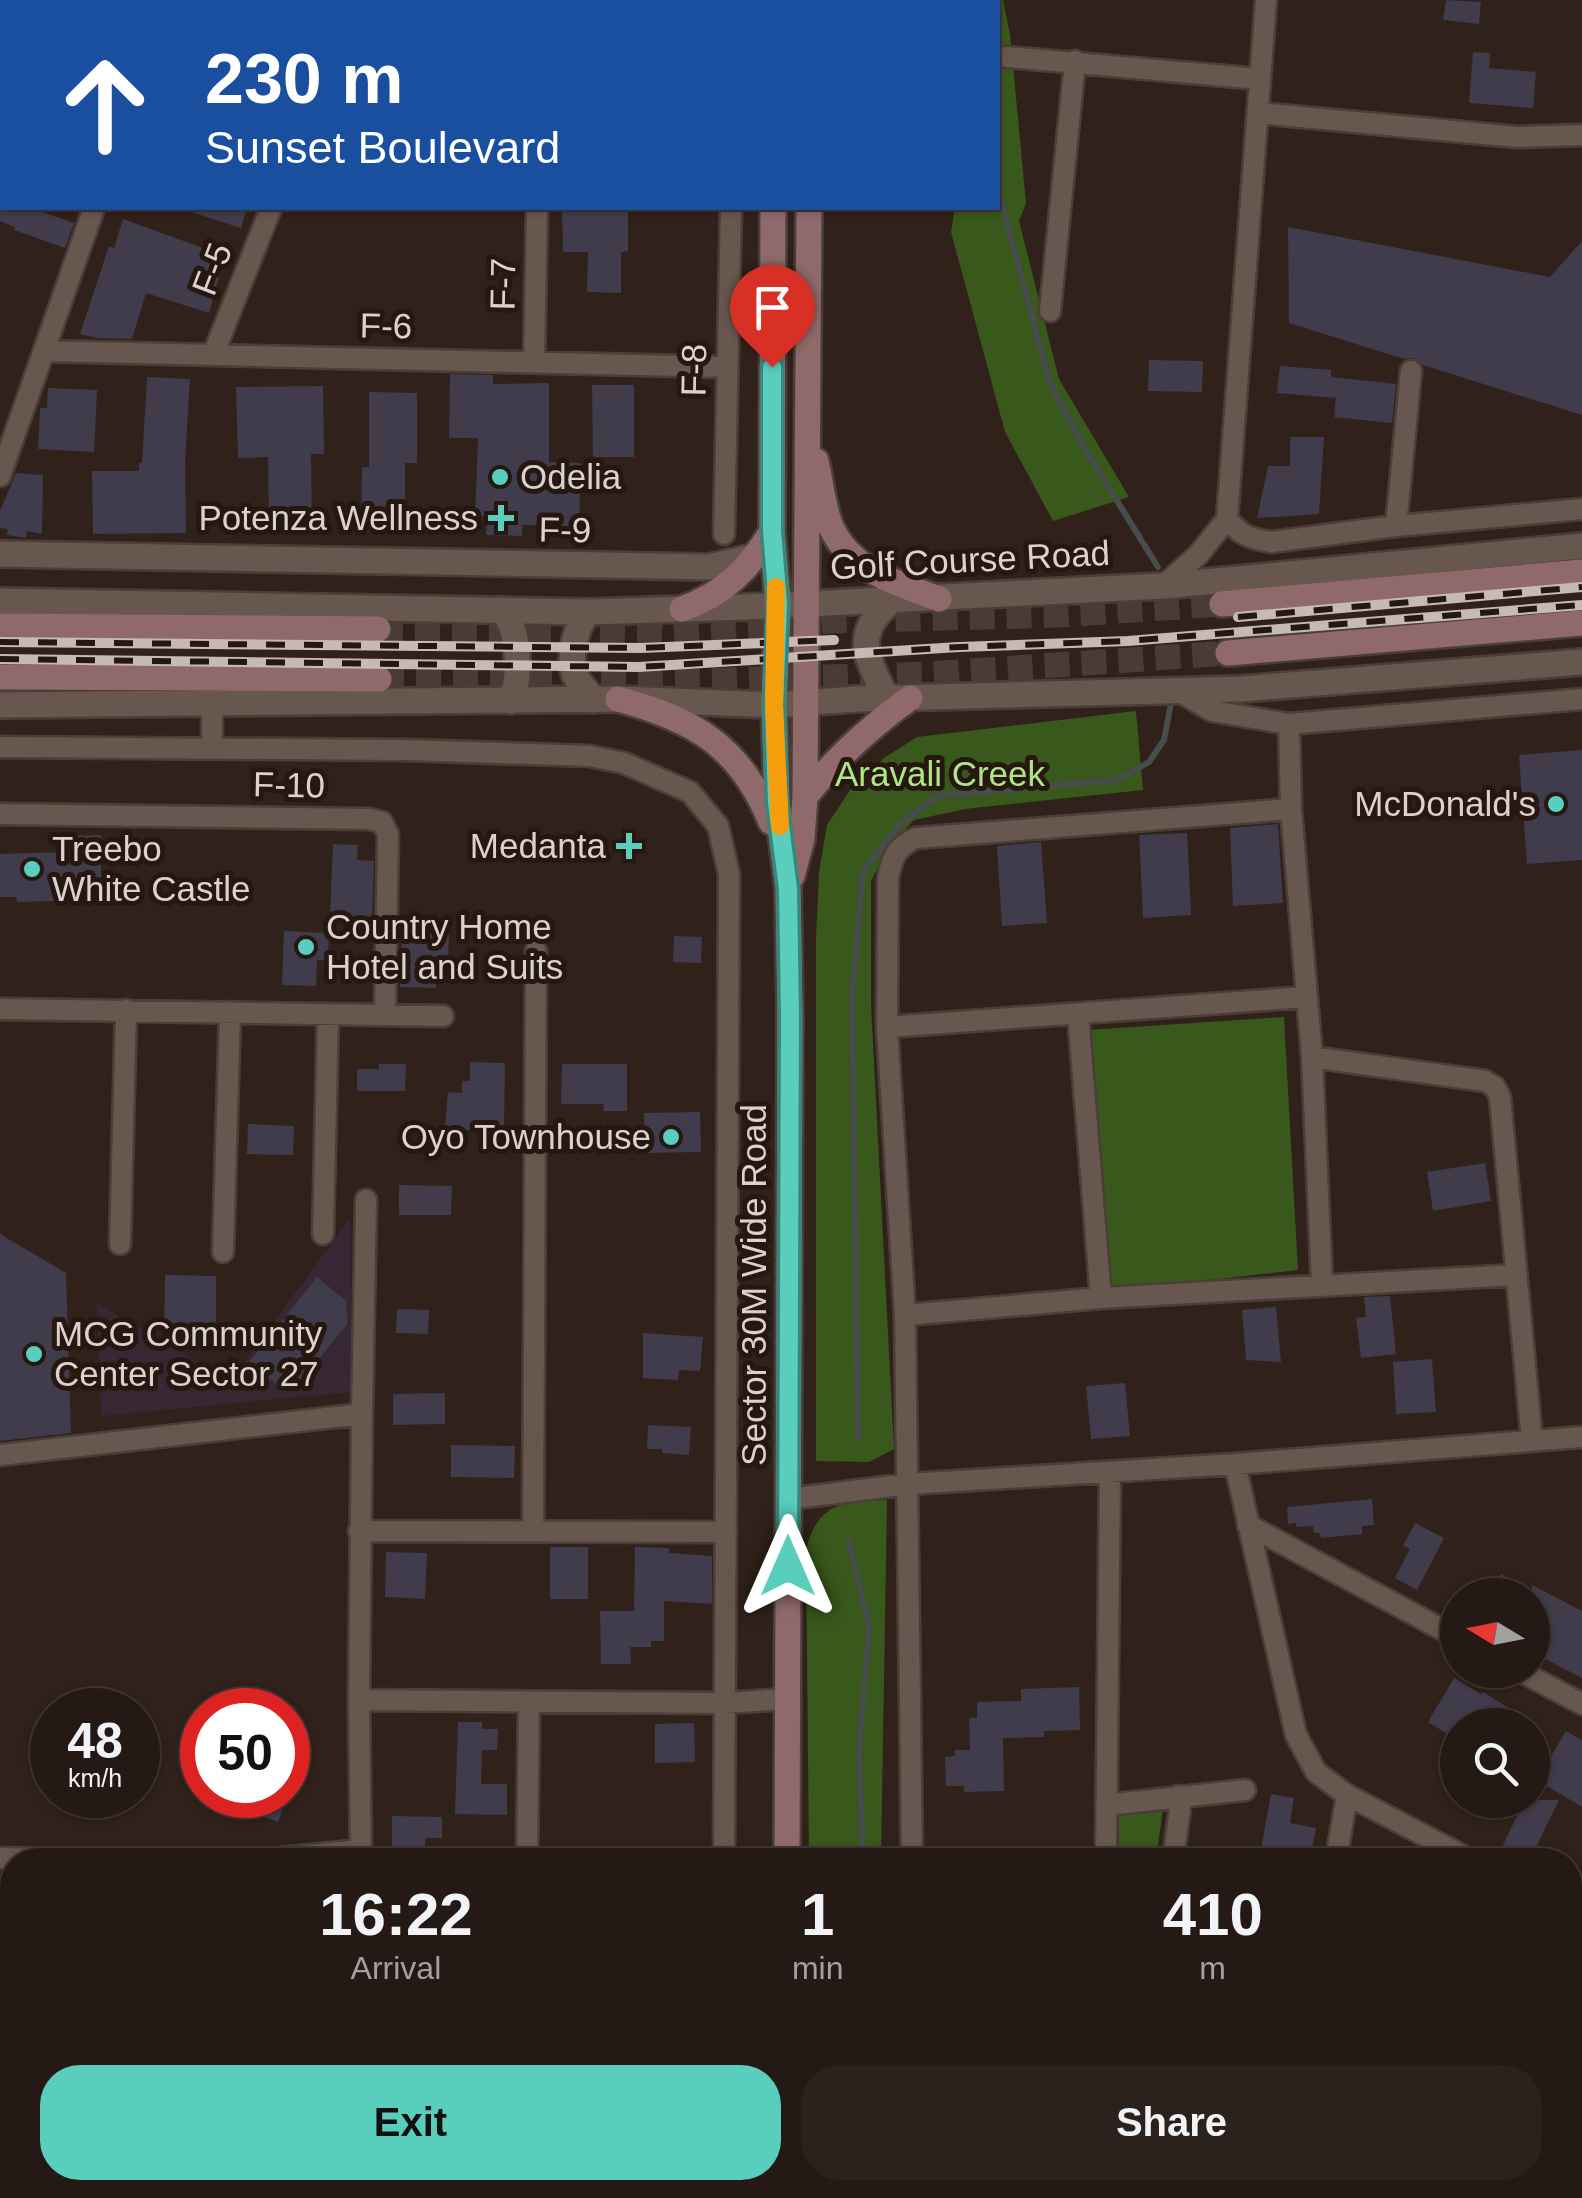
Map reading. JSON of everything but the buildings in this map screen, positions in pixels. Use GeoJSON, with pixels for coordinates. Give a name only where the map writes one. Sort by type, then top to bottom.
{"type":"FeatureCollection","features":[{"type":"Feature","properties":{"kind":"main road"},"geometry":{"type":"LineString","coordinates":[[773,210],[772,531],[778,604],[774,705],[777,802],[788,889]]}},
{"type":"Feature","properties":{"kind":"main road"},"geometry":{"type":"LineString","coordinates":[[788,889],[802,839],[806,797],[809,210]]}},
{"type":"Feature","properties":{"kind":"main road"},"geometry":{"type":"LineString","coordinates":[[806,417],[830,526],[847,553],[876,575],[939,598]]}},
{"type":"Feature","properties":{"kind":"main road"},"geometry":{"type":"LineString","coordinates":[[682,609],[702,602],[732,582],[757,556],[772,531]]}},
{"type":"Feature","properties":{"kind":"main road"},"geometry":{"type":"LineString","coordinates":[[1222,604],[1582,572]]}},
{"type":"Feature","properties":{"kind":"main road"},"geometry":{"type":"LineString","coordinates":[[1228,653],[1582,623]]}},
{"type":"Feature","properties":{"kind":"main road"},"geometry":{"type":"LineString","coordinates":[[0,626],[378,630]]}},
{"type":"Feature","properties":{"kind":"main road"},"geometry":{"type":"LineString","coordinates":[[0,677],[379,679]]}},
{"type":"Feature","properties":{"kind":"main road"},"geometry":{"type":"LineString","coordinates":[[806,797],[828,768],[898,698]]}},
{"type":"Feature","properties":{"kind":"main road"},"geometry":{"type":"LineString","coordinates":[[606,700],[680,721],[724,747],[757,787],[776,836],[788,889]]}},
{"type":"Feature","properties":{"kind":"main road","name":"Sector 30M Wide Road"},"geometry":{"type":"LineString","coordinates":[[786,1848],[788,889]]}},
{"type":"Feature","properties":{"kind":"street"},"geometry":{"type":"LineString","coordinates":[[1162,586],[1198,554],[1227,519],[1266,0]]}},
{"type":"Feature","properties":{"kind":"street"},"geometry":{"type":"LineString","coordinates":[[1008,58],[1260,79]]}},
{"type":"Feature","properties":{"kind":"street"},"geometry":{"type":"LineString","coordinates":[[1050,311],[1076,62]]}},
{"type":"Feature","properties":{"kind":"street"},"geometry":{"type":"LineString","coordinates":[[1258,113],[1517,137],[1582,135]]}},
{"type":"Feature","properties":{"kind":"street"},"geometry":{"type":"LineString","coordinates":[[0,476],[93,210]]}},
{"type":"Feature","properties":{"kind":"street","name":"F-5"},"geometry":{"type":"LineString","coordinates":[[213,355],[270,210]]}},
{"type":"Feature","properties":{"kind":"street","name":"F-7"},"geometry":{"type":"LineString","coordinates":[[534,362],[538,210]]}},
{"type":"Feature","properties":{"kind":"street","name":"F-8"},"geometry":{"type":"LineString","coordinates":[[724,534],[731,210]]}},
{"type":"Feature","properties":{"kind":"street","name":"F-6"},"geometry":{"type":"LineString","coordinates":[[44,351],[726,367]]}},
{"type":"Feature","properties":{"kind":"street"},"geometry":{"type":"LineString","coordinates":[[1396,526],[1412,371]]}},
{"type":"Feature","properties":{"kind":"street"},"geometry":{"type":"LineString","coordinates":[[1227,519],[1236,531],[1252,540],[1272,542],[1582,509]]}},
{"type":"Feature","properties":{"kind":"street","name":"Golf Course Road"},"geometry":{"type":"LineString","coordinates":[[0,601],[589,612],[682,609],[1162,586],[1582,546]]}},
{"type":"Feature","properties":{"kind":"street","name":"F-9"},"geometry":{"type":"LineString","coordinates":[[0,554],[709,567],[757,556]]}},
{"type":"Feature","properties":{"kind":"street"},"geometry":{"type":"LineString","coordinates":[[894,598],[876,614],[868,630],[867,658],[898,698]]}},
{"type":"Feature","properties":{"kind":"street"},"geometry":{"type":"LineString","coordinates":[[502,610],[512,621],[517,686],[511,701]]}},
{"type":"Feature","properties":{"kind":"street"},"geometry":{"type":"LineString","coordinates":[[589,612],[574,641],[574,673],[606,700]]}},
{"type":"Feature","properties":{"kind":"street"},"geometry":{"type":"LineString","coordinates":[[0,704],[606,700],[804,705],[898,698],[1180,692],[1582,662]]}},
{"type":"Feature","properties":{"kind":"street"},"geometry":{"type":"LineString","coordinates":[[1180,692],[1212,711],[1289,724],[1582,698]]}},
{"type":"Feature","properties":{"kind":"street"},"geometry":{"type":"LineString","coordinates":[[212,703],[212,748]]}},
{"type":"Feature","properties":{"kind":"street"},"geometry":{"type":"LineString","coordinates":[[1289,724],[1312,1056],[1322,1284]]}},
{"type":"Feature","properties":{"kind":"street"},"geometry":{"type":"LineString","coordinates":[[0,747],[590,756],[624,763],[690,792],[718,826],[729,874],[724,1848]]}},
{"type":"Feature","properties":{"kind":"street"},"geometry":{"type":"LineString","coordinates":[[912,1848],[905,1315],[887,1027],[891,858],[900,845],[916,838],[1292,809]]}},
{"type":"Feature","properties":{"kind":"street","name":"F-10"},"geometry":{"type":"LineString","coordinates":[[0,814],[382,822],[388,834],[385,1015]]}},
{"type":"Feature","properties":{"kind":"street"},"geometry":{"type":"LineString","coordinates":[[533,1530],[536,951]]}},
{"type":"Feature","properties":{"kind":"street"},"geometry":{"type":"LineString","coordinates":[[887,1027],[1306,997]]}},
{"type":"Feature","properties":{"kind":"street"},"geometry":{"type":"LineString","coordinates":[[0,1009],[443,1016]]}},
{"type":"Feature","properties":{"kind":"street"},"geometry":{"type":"LineString","coordinates":[[120,1244],[126,1010]]}},
{"type":"Feature","properties":{"kind":"street"},"geometry":{"type":"LineString","coordinates":[[223,1252],[230,1012]]}},
{"type":"Feature","properties":{"kind":"street"},"geometry":{"type":"LineString","coordinates":[[323,1234],[328,1014]]}},
{"type":"Feature","properties":{"kind":"street"},"geometry":{"type":"LineString","coordinates":[[1078,1014],[1101,1298]]}},
{"type":"Feature","properties":{"kind":"street"},"geometry":{"type":"LineString","coordinates":[[1312,1056],[1485,1082],[1495,1087],[1500,1098],[1532,1441]]}},
{"type":"Feature","properties":{"kind":"street"},"geometry":{"type":"LineString","coordinates":[[361,1848],[360,1530],[366,1200]]}},
{"type":"Feature","properties":{"kind":"street"},"geometry":{"type":"LineString","coordinates":[[905,1315],[1101,1298],[1514,1274]]}},
{"type":"Feature","properties":{"kind":"street"},"geometry":{"type":"LineString","coordinates":[[0,1454],[362,1414]]}},
{"type":"Feature","properties":{"kind":"street"},"geometry":{"type":"LineString","coordinates":[[789,1498],[908,1484],[1110,1473],[1582,1437]]}},
{"type":"Feature","properties":{"kind":"street"},"geometry":{"type":"LineString","coordinates":[[1235,1464],[1296,1735],[1316,1772],[1347,1795],[1444,1848]]}},
{"type":"Feature","properties":{"kind":"street"},"geometry":{"type":"LineString","coordinates":[[1106,1848],[1110,1473]]}},
{"type":"Feature","properties":{"kind":"street"},"geometry":{"type":"LineString","coordinates":[[1248,1525],[1440,1628]]}},
{"type":"Feature","properties":{"kind":"street"},"geometry":{"type":"LineString","coordinates":[[360,1530],[726,1532]]}},
{"type":"Feature","properties":{"kind":"street"},"geometry":{"type":"LineString","coordinates":[[1550,1687],[1582,1704]]}},
{"type":"Feature","properties":{"kind":"street"},"geometry":{"type":"LineString","coordinates":[[359,1700],[788,1699]]}},
{"type":"Feature","properties":{"kind":"street"},"geometry":{"type":"LineString","coordinates":[[527,1848],[529,1702]]}},
{"type":"Feature","properties":{"kind":"street"},"geometry":{"type":"LineString","coordinates":[[1106,1804],[1245,1790]]}},
{"type":"Feature","properties":{"kind":"street"},"geometry":{"type":"LineString","coordinates":[[1338,1848],[1347,1795]]}},
{"type":"Feature","properties":{"kind":"street"},"geometry":{"type":"LineString","coordinates":[[1175,1848],[1181,1802],[1178,1796]]}},
{"type":"Feature","properties":{"kind":"shaded area"},"geometry":{"type":"Polygon","coordinates":[[[350,1218],[352,1392],[101,1416],[97,1303],[231,1381],[350,1218]]]}},
{"type":"Feature","properties":{"kind":"green space"},"geometry":{"type":"Polygon","coordinates":[[[1003,0],[1010,34],[1026,203],[1019,221],[1059,379],[1129,497],[1053,521],[1005,432],[951,232],[955,210],[1000,210],[1003,0]]]}},
{"type":"Feature","properties":{"kind":"green space","name":"Aravali Creek"},"geometry":{"type":"Polygon","coordinates":[[[1136,711],[1143,790],[965,809],[914,820],[889,846],[871,881],[871,1005],[894,1449],[869,1462],[816,1461],[816,938],[819,872],[827,825],[850,790],[884,758],[917,737],[1136,711]]]}},
{"type":"Feature","properties":{"kind":"green space"},"geometry":{"type":"Polygon","coordinates":[[[1284,1017],[1298,1270],[1110,1291],[1088,1030],[1284,1017]]]}},
{"type":"Feature","properties":{"kind":"green space"},"geometry":{"type":"Polygon","coordinates":[[[887,1500],[881,1848],[809,1848],[806,1548],[826,1513],[858,1502],[887,1500]]]}},
{"type":"Feature","properties":{"kind":"green space"},"geometry":{"type":"Polygon","coordinates":[[[1163,1809],[1158,1848],[1119,1848],[1119,1816],[1163,1809]]]}},
{"type":"Feature","properties":{"kind":"waterway"},"geometry":{"type":"LineString","coordinates":[[1000,197],[1050,383],[1086,451],[1158,567]]}},
{"type":"Feature","properties":{"kind":"waterway"},"geometry":{"type":"LineString","coordinates":[[858,1439],[852,994],[863,871],[900,824],[937,796],[1117,780],[1149,762],[1164,740],[1172,698]]}},
{"type":"Feature","properties":{"kind":"waterway"},"geometry":{"type":"LineString","coordinates":[[849,1541],[869,1627],[859,1753],[863,1848]]}},
{"type":"Feature","properties":{"kind":"tunnel"},"geometry":{"type":"LineString","coordinates":[[378,629],[673,632],[1222,604]]}},
{"type":"Feature","properties":{"kind":"tunnel"},"geometry":{"type":"LineString","coordinates":[[379,679],[658,682],[928,674],[1228,653]]}},
{"type":"Feature","properties":{"kind":"railway"},"geometry":{"type":"LineString","coordinates":[[1238,617],[1582,587]]}},
{"type":"Feature","properties":{"kind":"railway"},"geometry":{"type":"LineString","coordinates":[[0,659],[639,667],[1128,641],[1582,605]]}},
{"type":"Feature","properties":{"kind":"railway"},"geometry":{"type":"LineString","coordinates":[[0,642],[641,648],[834,640]]}},
{"type":"Feature","properties":{"kind":"slow traffic"},"geometry":{"type":"LineString","coordinates":[[776,587],[774,705],[780,826]]}},
{"type":"Feature","properties":{"kind":"place","name":"Odelia"},"geometry":{"type":"Point","coordinates":[500,477]}},
{"type":"Feature","properties":{"kind":"place","name":"Potenza Wellness"},"geometry":{"type":"Point","coordinates":[501,518]}},
{"type":"Feature","properties":{"kind":"place","name":"McDonald's"},"geometry":{"type":"Point","coordinates":[1556,804]}},
{"type":"Feature","properties":{"kind":"place","name":"Medanta"},"geometry":{"type":"Point","coordinates":[629,846]}},
{"type":"Feature","properties":{"kind":"place","name":"Treebo White Castle"},"geometry":{"type":"Point","coordinates":[32,869]}},
{"type":"Feature","properties":{"kind":"place","name":"Country Home Hotel and Suits"},"geometry":{"type":"Point","coordinates":[306,947]}},
{"type":"Feature","properties":{"kind":"place","name":"Oyo Townhouse"},"geometry":{"type":"Point","coordinates":[671,1137]}},
{"type":"Feature","properties":{"kind":"place","name":"MCG Community Center Sector 27"},"geometry":{"type":"Point","coordinates":[34,1354]}},
{"type":"Feature","properties":{"kind":"route"},"geometry":{"type":"LineString","coordinates":[[772,367],[772,531],[778,604],[774,705],[777,802],[788,889],[790,1016],[788,1566]]}}]}
